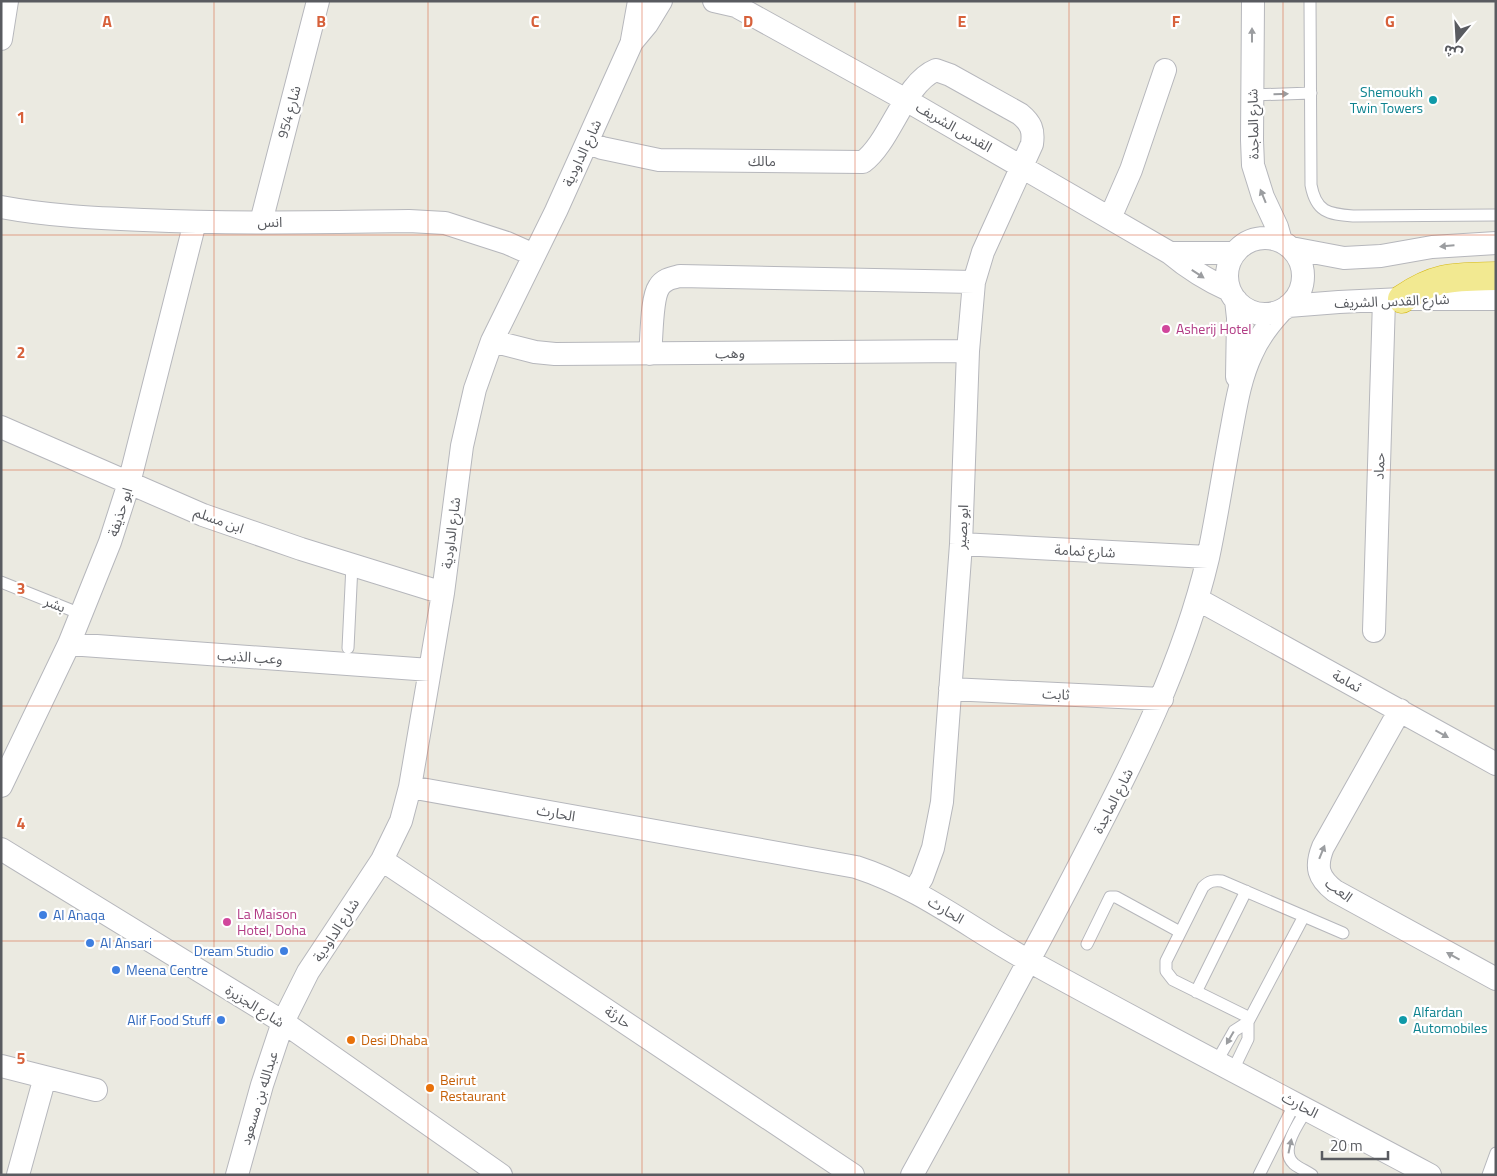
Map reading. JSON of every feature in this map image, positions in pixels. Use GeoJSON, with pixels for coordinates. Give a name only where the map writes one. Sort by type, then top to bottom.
{"type":"FeatureCollection","features":[{"type":"Feature","properties":{"kind":"highway"},"geometry":{"type":"LineString","coordinates":[[1393,299],[1428,283],[1445,278],[1496,276]]}},
{"type":"Feature","properties":{"kind":"street"},"geometry":{"type":"LineString","coordinates":[[1,39],[7,1]]}},
{"type":"Feature","properties":{"kind":"street","name":"شارع 954"},"geometry":{"type":"LineString","coordinates":[[260,222],[318,1]]}},
{"type":"Feature","properties":{"kind":"street","name":"شارع الداودية"},"geometry":{"type":"LineString","coordinates":[[283,1022],[308,972],[382,860],[401,821],[410,786],[444,593],[462,446],[475,389],[492,340],[588,142],[632,42],[639,1]]}},
{"type":"Feature","properties":{"kind":"street","name":"شارع الداودية"},"geometry":{"type":"LineString","coordinates":[[632,42],[647,24],[661,1]]}},
{"type":"Feature","properties":{"kind":"street","name":"القدس الشريف"},"geometry":{"type":"LineString","coordinates":[[714,1],[734,4],[906,100],[1170,253],[1187,267],[1232,295]]}},
{"type":"Feature","properties":{"kind":"street","name":"شارع الماجدة"},"geometry":{"type":"LineString","coordinates":[[1253,1],[1253,165],[1263,197],[1286,244]]}},
{"type":"Feature","properties":{"kind":"street","name":"ابو بصير"},"geometry":{"type":"LineString","coordinates":[[906,100],[924,77],[936,70],[950,75],[1004,106],[1028,121],[1032,128],[1032,144],[983,252],[974,282],[968,351],[961,544],[942,802],[933,848],[922,878],[914,891]]}},
{"type":"Feature","properties":{"kind":"street"},"geometry":{"type":"LineString","coordinates":[[1110,218],[1149,120],[1165,70]]}},
{"type":"Feature","properties":{"kind":"street","name":"مالك"},"geometry":{"type":"LineString","coordinates":[[588,142],[602,148],[659,160],[863,162],[875,151],[906,100]]}},
{"type":"Feature","properties":{"kind":"street","name":"انس"},"geometry":{"type":"LineString","coordinates":[[1,207],[93,218],[195,222],[410,221],[444,223],[507,243],[534,255]]}},
{"type":"Feature","properties":{"kind":"street","name":"ابو حذيفة"},"geometry":{"type":"LineString","coordinates":[[1,786],[69,644],[110,542],[129,483],[195,222]]}},
{"type":"Feature","properties":{"kind":"street"},"geometry":{"type":"LineString","coordinates":[[1286,244],[1300,261],[1304,278],[1299,294],[1285,308],[1265,314],[1249,310],[1232,295],[1227,283],[1227,268],[1233,253],[1251,240],[1266,237],[1286,244],[1344,258],[1380,256],[1441,246],[1496,243]]}},
{"type":"Feature","properties":{"kind":"street"},"geometry":{"type":"LineString","coordinates":[[1170,253],[1233,253]]}},
{"type":"Feature","properties":{"kind":"street"},"geometry":{"type":"LineString","coordinates":[[650,354],[655,296],[666,279],[680,276],[974,282]]}},
{"type":"Feature","properties":{"kind":"street","name":"شارع الماجدة"},"geometry":{"type":"LineString","coordinates":[[1232,295],[1238,318],[1237,398]]}},
{"type":"Feature","properties":{"kind":"street","name":"شارع القدس الشريف"},"geometry":{"type":"LineString","coordinates":[[1285,308],[1393,299],[1496,299]]}},
{"type":"Feature","properties":{"kind":"street","name":"حماد"},"geometry":{"type":"LineString","coordinates":[[1374,631],[1393,299]]}},
{"type":"Feature","properties":{"kind":"street","name":"شارع الماجدة"},"geometry":{"type":"LineString","coordinates":[[912,1175],[1030,961],[1122,784],[1162,699],[1181,650],[1208,557],[1237,398],[1250,356],[1268,326],[1285,308]]}},
{"type":"Feature","properties":{"kind":"street","name":"وهب"},"geometry":{"type":"LineString","coordinates":[[492,340],[535,352],[555,354],[968,351]]}},
{"type":"Feature","properties":{"kind":"street","name":"ابن مسلم"},"geometry":{"type":"LineString","coordinates":[[1,427],[203,515],[301,549],[444,593]]}},
{"type":"Feature","properties":{"kind":"street","name":"شارع ثمامة"},"geometry":{"type":"LineString","coordinates":[[961,544],[1208,557]]}},
{"type":"Feature","properties":{"kind":"street","name":"ثمامة"},"geometry":{"type":"LineString","coordinates":[[1197,599],[1496,764]]}},
{"type":"Feature","properties":{"kind":"street","name":"وعب الذيب"},"geometry":{"type":"LineString","coordinates":[[69,644],[430,670]]}},
{"type":"Feature","properties":{"kind":"street","name":"ثابت"},"geometry":{"type":"LineString","coordinates":[[950,690],[1162,699]]}},
{"type":"Feature","properties":{"kind":"street","name":"العب"},"geometry":{"type":"LineString","coordinates":[[1400,710],[1323,847],[1318,861],[1320,876],[1324,882],[1336,891],[1496,979]]}},
{"type":"Feature","properties":{"kind":"street","name":"الحارث"},"geometry":{"type":"LineString","coordinates":[[410,786],[856,867],[889,878],[1030,961],[1430,1175]]}},
{"type":"Feature","properties":{"kind":"street","name":"شارع الجزيرة"},"geometry":{"type":"LineString","coordinates":[[1,849],[283,1022],[501,1175]]}},
{"type":"Feature","properties":{"kind":"street","name":"حارثة"},"geometry":{"type":"LineString","coordinates":[[382,860],[853,1175]]}},
{"type":"Feature","properties":{"kind":"street","name":"عبدالله بن مسعود"},"geometry":{"type":"LineString","coordinates":[[236,1175],[262,1085],[283,1022]]}},
{"type":"Feature","properties":{"kind":"street"},"geometry":{"type":"LineString","coordinates":[[1,1066],[96,1090]]}},
{"type":"Feature","properties":{"kind":"street"},"geometry":{"type":"LineString","coordinates":[[18,1175],[45,1077]]}},
{"type":"Feature","properties":{"kind":"lane"},"geometry":{"type":"LineString","coordinates":[[1310,1],[1311,185],[1314,200],[1323,209],[1335,214],[1353,216],[1496,214]]}},
{"type":"Feature","properties":{"kind":"lane"},"geometry":{"type":"LineString","coordinates":[[1252,95],[1311,93]]}},
{"type":"Feature","properties":{"kind":"lane"},"geometry":{"type":"LineString","coordinates":[[348,648],[352,565]]}},
{"type":"Feature","properties":{"kind":"lane","name":"بشر"},"geometry":{"type":"LineString","coordinates":[[1,582],[81,614]]}},
{"type":"Feature","properties":{"kind":"lane"},"geometry":{"type":"LineString","coordinates":[[1249,1020],[1172,980],[1166,971],[1166,961],[1200,893],[1208,882],[1222,881],[1343,932]]}},
{"type":"Feature","properties":{"kind":"lane"},"geometry":{"type":"LineString","coordinates":[[1196,992],[1246,891]]}},
{"type":"Feature","properties":{"kind":"lane"},"geometry":{"type":"LineString","coordinates":[[1087,944],[1110,897],[1116,897],[1180,932]]}},
{"type":"Feature","properties":{"kind":"lane"},"geometry":{"type":"LineString","coordinates":[[1225,1065],[1248,1039],[1249,1020],[1304,916]]}},
{"type":"Feature","properties":{"kind":"lane"},"geometry":{"type":"LineString","coordinates":[[1225,1065],[1234,1031],[1249,1020]]}},
{"type":"Feature","properties":{"kind":"lane"},"geometry":{"type":"LineString","coordinates":[[1259,1175],[1301,1106]]}},
{"type":"Feature","properties":{"kind":"lane"},"geometry":{"type":"LineString","coordinates":[[1301,1106],[1288,1150],[1294,1164],[1312,1175]]}},
{"type":"Feature","properties":{"kind":"lane"},"geometry":{"type":"LineString","coordinates":[[1488,1175],[1496,1153]]}},
{"type":"Feature","properties":{"kind":"place","name":"Shemoukh Twin Towers"},"geometry":{"type":"Point","coordinates":[1433,100]}},
{"type":"Feature","properties":{"kind":"place","name":"Asherij Hotel"},"geometry":{"type":"Point","coordinates":[1166,329]}},
{"type":"Feature","properties":{"kind":"place","name":"Al Anaqa"},"geometry":{"type":"Point","coordinates":[43,915]}},
{"type":"Feature","properties":{"kind":"place","name":"La Maison Hotel, Doha"},"geometry":{"type":"Point","coordinates":[227,922]}},
{"type":"Feature","properties":{"kind":"place","name":"Al Ansari"},"geometry":{"type":"Point","coordinates":[90,943]}},
{"type":"Feature","properties":{"kind":"place","name":"Dream Studio"},"geometry":{"type":"Point","coordinates":[284,951]}},
{"type":"Feature","properties":{"kind":"place","name":"Meena Centre"},"geometry":{"type":"Point","coordinates":[116,970]}},
{"type":"Feature","properties":{"kind":"place","name":"Alif Food Stuff"},"geometry":{"type":"Point","coordinates":[221,1020]}},
{"type":"Feature","properties":{"kind":"place","name":"Alfardan Automobiles"},"geometry":{"type":"Point","coordinates":[1403,1020]}},
{"type":"Feature","properties":{"kind":"place","name":"Desi Dhaba"},"geometry":{"type":"Point","coordinates":[351,1040]}},
{"type":"Feature","properties":{"kind":"place","name":"Beirut Restaurant"},"geometry":{"type":"Point","coordinates":[430,1088]}}]}
